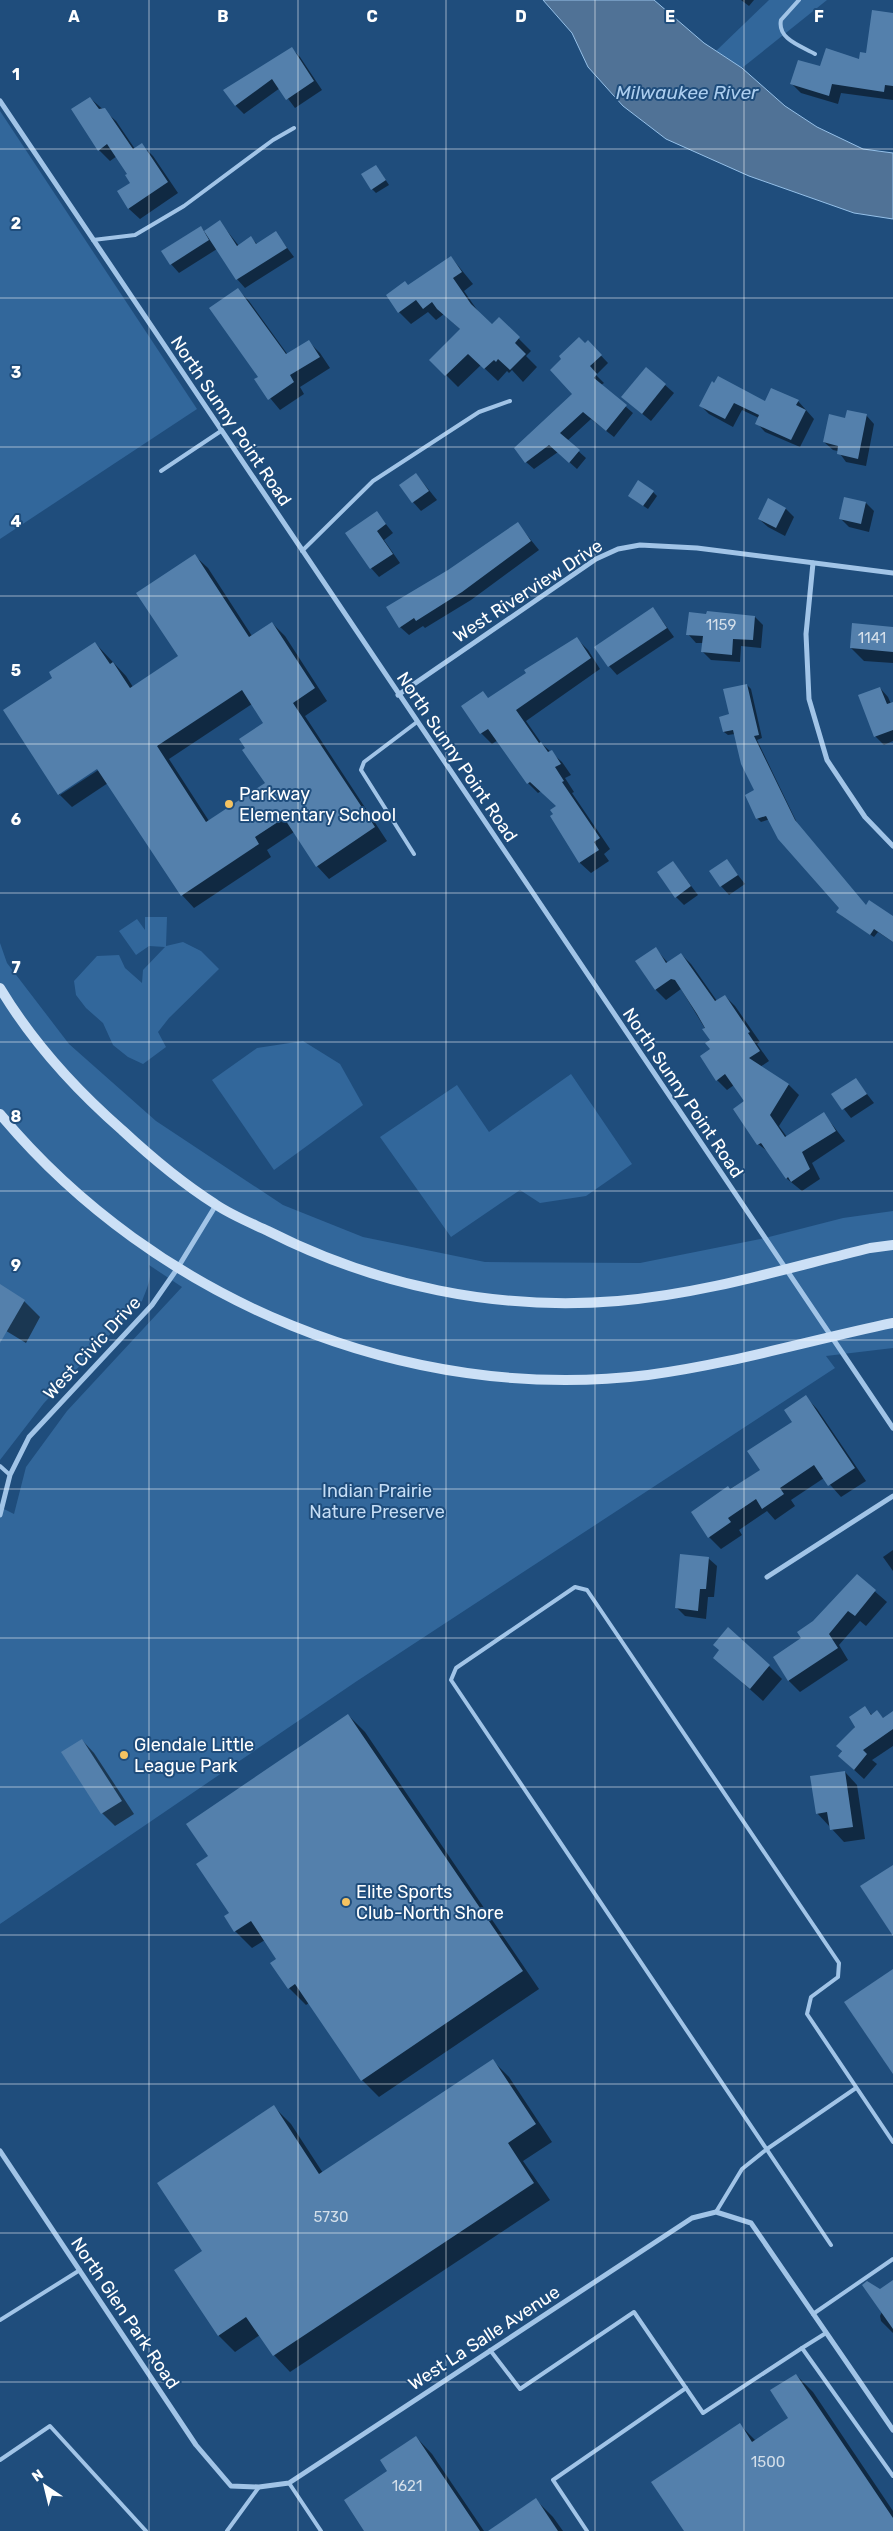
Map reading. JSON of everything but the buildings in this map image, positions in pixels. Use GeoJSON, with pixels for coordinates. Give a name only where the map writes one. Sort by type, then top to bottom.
{"type":"FeatureCollection","features":[{"type":"Feature","properties":{"kind":"street","name":"North Sunny Point Road"},"geometry":{"type":"LineString","coordinates":[[0,101],[784,1269],[893,1428]]}},
{"type":"Feature","properties":{"kind":"street","name":"West Riverview Drive"},"geometry":{"type":"LineString","coordinates":[[398,694],[596,559],[618,549],[640,545],[697,548],[893,572]]}},
{"type":"Feature","properties":{"kind":"street"},"geometry":{"type":"LineString","coordinates":[[813,563],[806,634],[809,699],[828,760],[865,817],[893,846]]}},
{"type":"Feature","properties":{"kind":"street"},"geometry":{"type":"LineString","coordinates":[[0,988],[41,1047],[72,1085],[154,1159],[216,1205],[310,1252],[362,1272],[434,1291],[500,1300],[557,1304],[617,1302],[675,1295],[735,1283],[870,1248],[893,1245]]}},
{"type":"Feature","properties":{"kind":"street"},"geometry":{"type":"LineString","coordinates":[[0,1114],[57,1177],[106,1218],[177,1268],[271,1318],[341,1344],[413,1364],[477,1374],[541,1379],[646,1375],[704,1366],[893,1323]]}},
{"type":"Feature","properties":{"kind":"street","name":"West Civic Drive"},"geometry":{"type":"LineString","coordinates":[[0,1514],[10,1475],[29,1437],[152,1305],[216,1205]]}},
{"type":"Feature","properties":{"kind":"street"},"geometry":{"type":"LineString","coordinates":[[767,1577],[893,1496]]}},
{"type":"Feature","properties":{"kind":"street","name":"North Glen Park Road"},"geometry":{"type":"LineString","coordinates":[[0,2151],[196,2445],[231,2486]]}},
{"type":"Feature","properties":{"kind":"street"},"geometry":{"type":"LineString","coordinates":[[716,2212],[751,2223],[893,2430]]}},
{"type":"Feature","properties":{"kind":"street","name":"West La Salle Avenue"},"geometry":{"type":"LineString","coordinates":[[231,2486],[259,2487],[288,2483],[692,2218],[716,2212]]}},
{"type":"Feature","properties":{"kind":"lane"},"geometry":{"type":"LineString","coordinates":[[799,0],[781,20],[781,30],[790,40],[815,54]]}},
{"type":"Feature","properties":{"kind":"lane"},"geometry":{"type":"LineString","coordinates":[[93,240],[135,235],[184,206],[273,140],[294,128]]}},
{"type":"Feature","properties":{"kind":"lane"},"geometry":{"type":"LineString","coordinates":[[302,552],[373,482],[478,412],[510,401]]}},
{"type":"Feature","properties":{"kind":"lane"},"geometry":{"type":"LineString","coordinates":[[161,471],[221,431]]}},
{"type":"Feature","properties":{"kind":"lane"},"geometry":{"type":"LineString","coordinates":[[414,854],[362,770],[364,762],[417,722]]}},
{"type":"Feature","properties":{"kind":"lane"},"geometry":{"type":"LineString","coordinates":[[0,1466],[10,1475]]}},
{"type":"Feature","properties":{"kind":"lane"},"geometry":{"type":"LineString","coordinates":[[831,2245],[451,1680],[456,1668],[575,1587],[587,1590],[839,1963],[838,1977],[811,1997],[807,2014],[893,2142]]}},
{"type":"Feature","properties":{"kind":"lane"},"geometry":{"type":"LineString","coordinates":[[716,2212],[742,2169],[767,2148],[856,2088]]}},
{"type":"Feature","properties":{"kind":"lane"},"geometry":{"type":"LineString","coordinates":[[813,2314],[893,2259]]}},
{"type":"Feature","properties":{"kind":"lane"},"geometry":{"type":"LineString","coordinates":[[0,2320],[80,2270]]}},
{"type":"Feature","properties":{"kind":"lane"},"geometry":{"type":"LineString","coordinates":[[490,2350],[520,2390],[634,2312],[703,2413],[826,2333]]}},
{"type":"Feature","properties":{"kind":"lane"},"geometry":{"type":"LineString","coordinates":[[802,2348],[893,2476]]}},
{"type":"Feature","properties":{"kind":"lane"},"geometry":{"type":"LineString","coordinates":[[587,2531],[553,2480],[686,2388]]}},
{"type":"Feature","properties":{"kind":"lane"},"geometry":{"type":"LineString","coordinates":[[0,2460],[50,2426],[146,2531]]}},
{"type":"Feature","properties":{"kind":"lane"},"geometry":{"type":"LineString","coordinates":[[288,2483],[322,2531]]}},
{"type":"Feature","properties":{"kind":"lane"},"geometry":{"type":"LineString","coordinates":[[227,2531],[259,2487]]}},
{"type":"Feature","properties":{"kind":"green space"},"geometry":{"type":"Polygon","coordinates":[[[769,0],[827,0],[742,68],[716,51],[769,0]]]}},
{"type":"Feature","properties":{"kind":"green space"},"geometry":{"type":"Polygon","coordinates":[[[0,111],[197,409],[0,539],[0,111]]]}},
{"type":"Feature","properties":{"kind":"green space"},"geometry":{"type":"Polygon","coordinates":[[[145,917],[167,917],[166,946],[183,942],[201,951],[219,969],[169,1018],[158,1032],[166,1047],[143,1064],[128,1057],[113,1045],[103,1023],[86,1008],[76,995],[74,981],[97,956],[119,955],[125,968],[142,983],[143,970],[165,947],[149,946],[136,955],[119,931],[137,919],[145,930],[145,917]]]}},
{"type":"Feature","properties":{"kind":"green space","name":"Indian Prairie Nature Preserve"},"geometry":{"type":"Polygon","coordinates":[[[0,943],[7,963],[69,1044],[156,1121],[283,1205],[363,1237],[485,1262],[640,1263],[765,1238],[843,1218],[893,1211],[893,1348],[826,1356],[835,1368],[357,1681],[0,1924],[0,1507],[14,1514],[26,1467],[67,1411],[182,1287],[149,1265],[149,1279],[142,1301],[44,1403],[0,1460],[0,943]]]}},
{"type":"Feature","properties":{"kind":"green space"},"geometry":{"type":"Polygon","coordinates":[[[303,1041],[340,1064],[363,1105],[274,1170],[212,1080],[257,1048],[303,1041]]]}},
{"type":"Feature","properties":{"kind":"green space"},"geometry":{"type":"Polygon","coordinates":[[[571,1074],[632,1164],[586,1196],[540,1203],[520,1190],[451,1237],[380,1137],[457,1085],[489,1132],[571,1074]]]}},
{"type":"Feature","properties":{"kind":"water","name":"Milwaukee River"},"geometry":{"type":"Polygon","coordinates":[[[543,0],[654,0],[704,43],[742,68],[785,106],[817,127],[863,149],[893,153],[893,219],[854,213],[749,176],[666,139],[623,106],[588,67],[572,33],[543,0]]]}},
{"type":"Feature","properties":{"kind":"place","name":"Parkway Elementary School"},"geometry":{"type":"Point","coordinates":[229,804]}},
{"type":"Feature","properties":{"kind":"place","name":"Glendale Little League Park"},"geometry":{"type":"Point","coordinates":[124,1755]}},
{"type":"Feature","properties":{"kind":"place","name":"Elite Sports Club-North Shore"},"geometry":{"type":"Point","coordinates":[346,1902]}}]}
